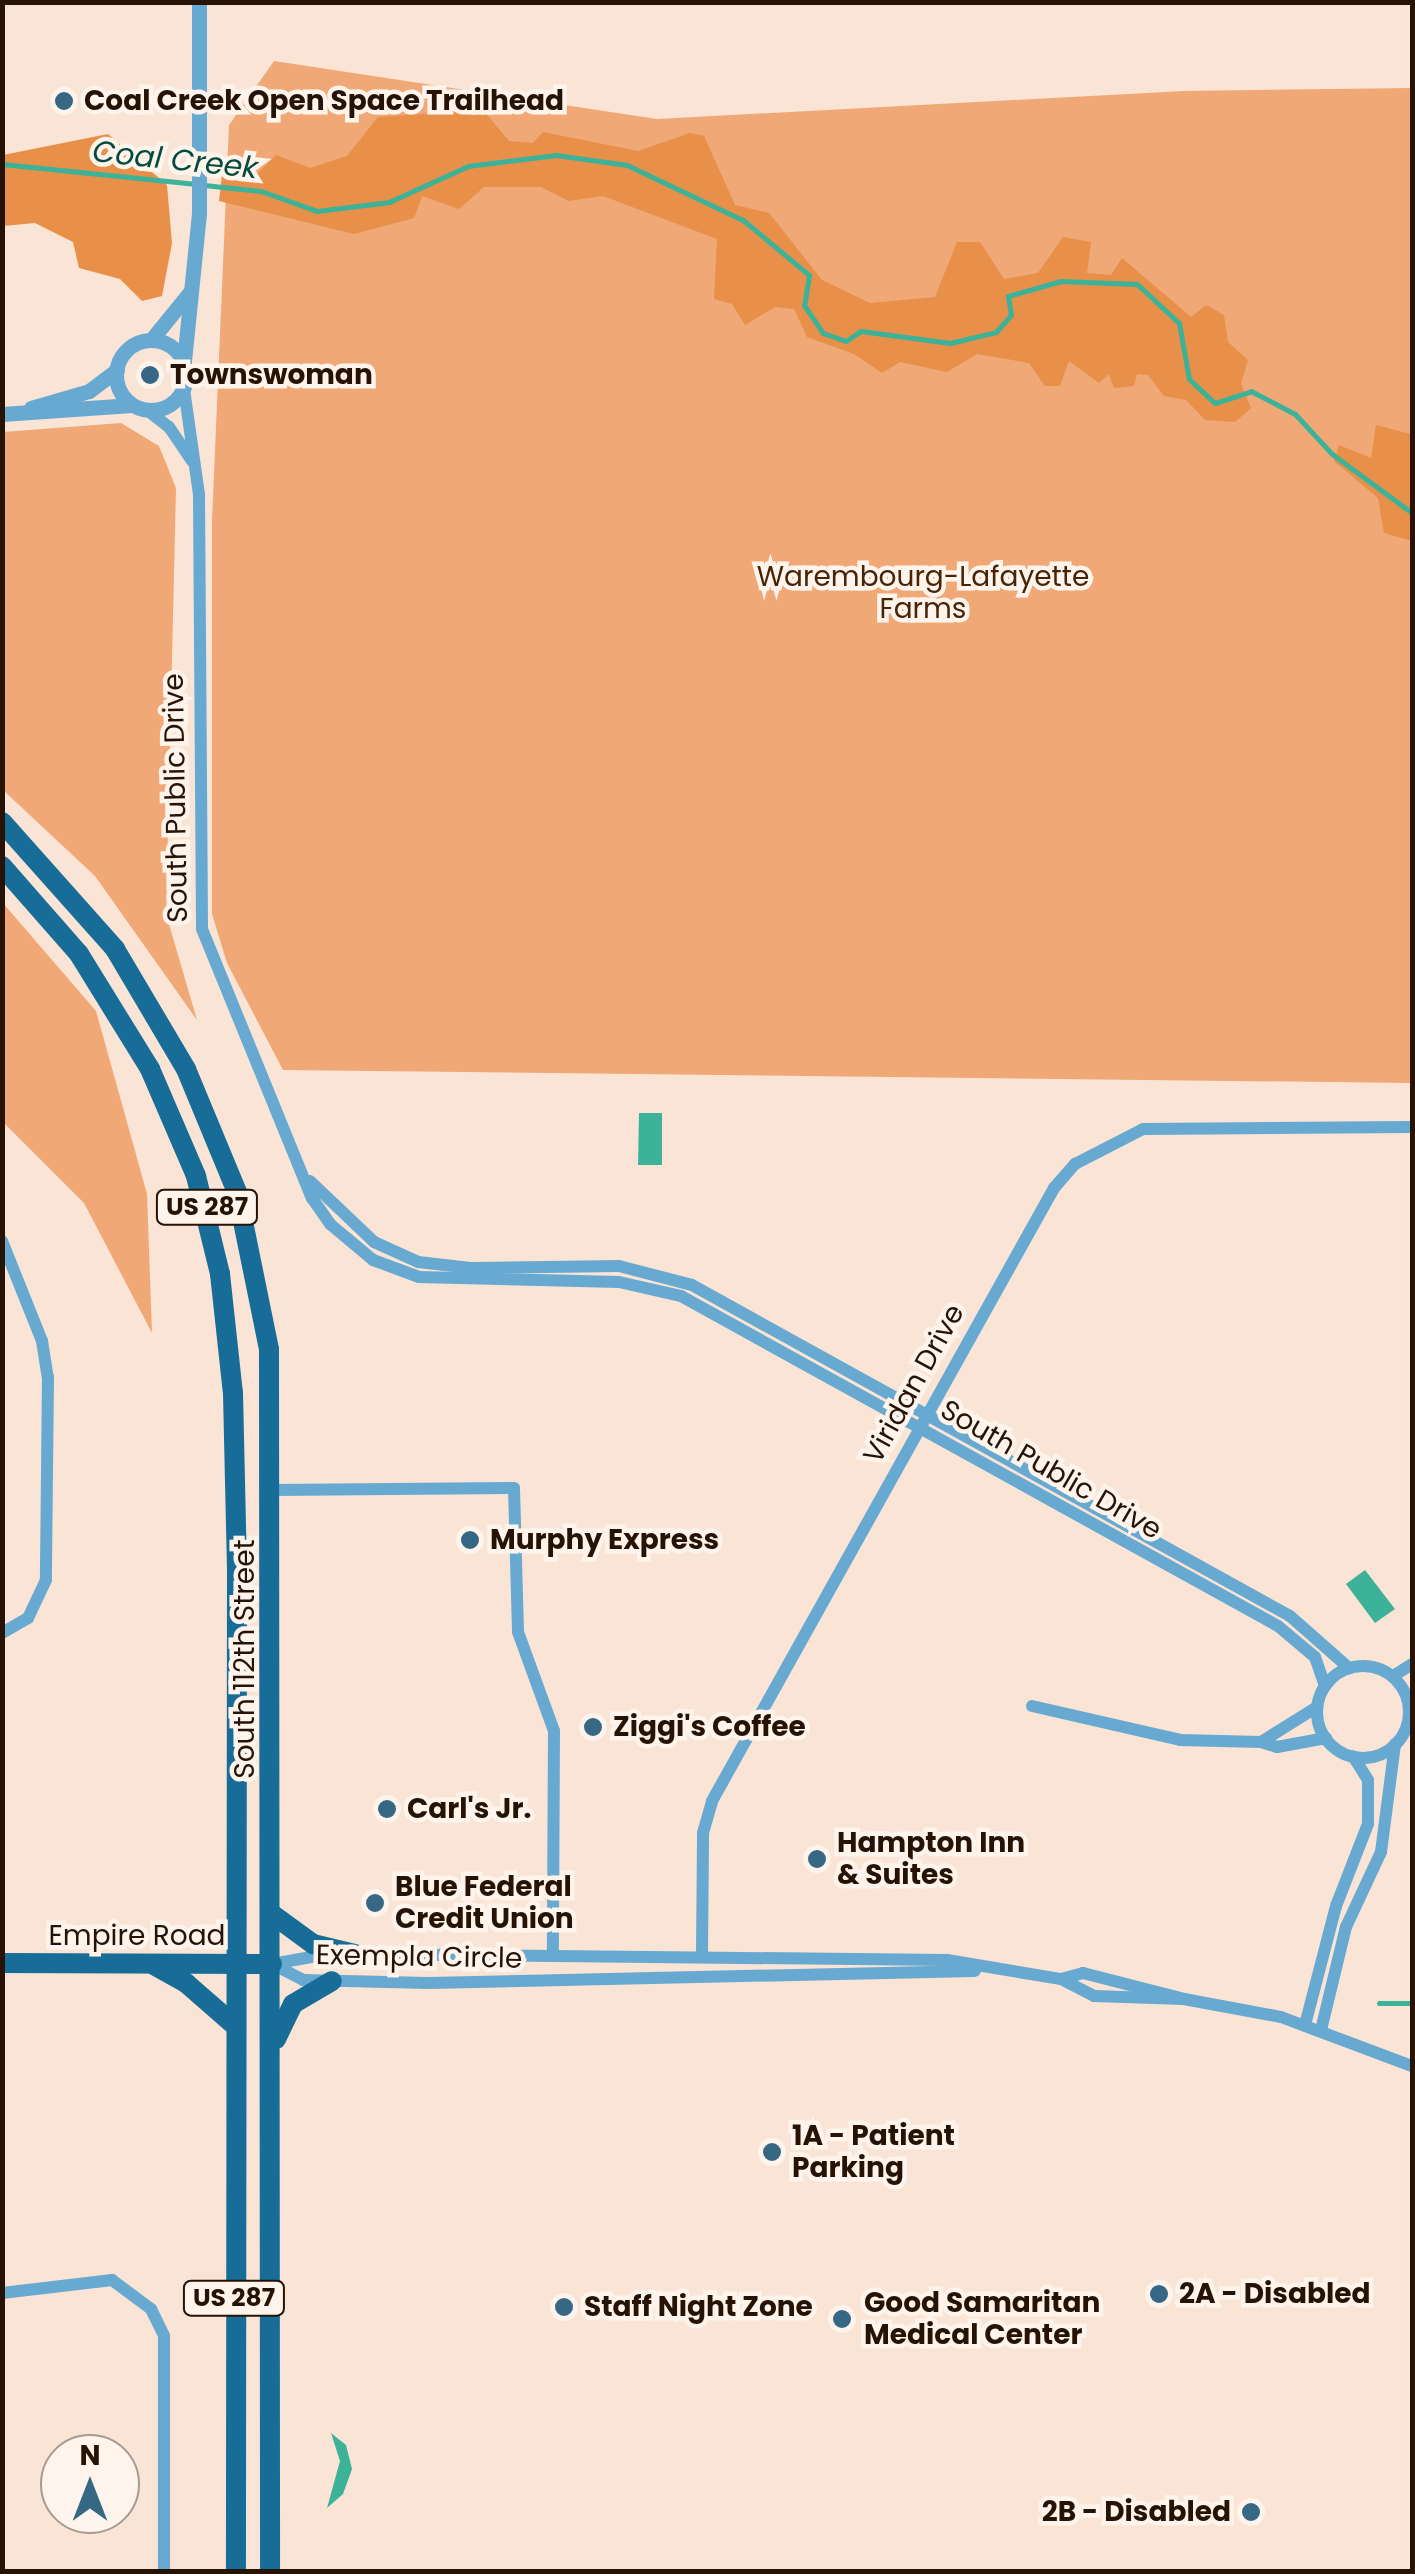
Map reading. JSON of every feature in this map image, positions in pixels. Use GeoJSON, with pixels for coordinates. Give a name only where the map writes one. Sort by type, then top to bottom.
{"type":"FeatureCollection","features":[{"type":"Feature","properties":{"kind":"main road","name":"South 112th Street"},"geometry":{"type":"LineString","coordinates":[[2,822],[115,950],[163,1026],[216,1135],[236,1192],[269,1349],[270,2572]]}},
{"type":"Feature","properties":{"kind":"main road","name":"South 112th Street"},"geometry":{"type":"LineString","coordinates":[[2,866],[79,954],[132,1035],[176,1123],[208,1212],[233,1394],[236,2572]]}},
{"type":"Feature","properties":{"kind":"main road"},"geometry":{"type":"LineString","coordinates":[[272,1914],[312,1944],[355,1954]]}},
{"type":"Feature","properties":{"kind":"main road","name":"Empire Road"},"geometry":{"type":"LineString","coordinates":[[2,1963],[272,1964]]}},
{"type":"Feature","properties":{"kind":"main road"},"geometry":{"type":"LineString","coordinates":[[150,1963],[186,1983],[233,2024]]}},
{"type":"Feature","properties":{"kind":"main road"},"geometry":{"type":"LineString","coordinates":[[272,2050],[293,2004],[332,1981]]}},
{"type":"Feature","properties":{"kind":"street"},"geometry":{"type":"LineString","coordinates":[[192,462],[184,362],[199,213],[199,2]]}},
{"type":"Feature","properties":{"kind":"street"},"geometry":{"type":"LineString","coordinates":[[8,414],[89,391],[116,370],[131,346],[151,340],[190,292]]}},
{"type":"Feature","properties":{"kind":"street"},"geometry":{"type":"LineString","coordinates":[[151,340],[170,346],[184,362]]}},
{"type":"Feature","properties":{"kind":"street"},"geometry":{"type":"LineString","coordinates":[[116,370],[118,388],[169,427],[192,462]]}},
{"type":"Feature","properties":{"kind":"street"},"geometry":{"type":"LineString","coordinates":[[8,414],[170,405],[184,389]]}},
{"type":"Feature","properties":{"kind":"street","name":"South Public Drive"},"geometry":{"type":"LineString","coordinates":[[192,462],[199,494],[202,929],[220,985],[330,1224],[383,1264],[454,1281],[655,1287],[924,1420],[1290,1616],[1349,1668]]}},
{"type":"Feature","properties":{"kind":"street","name":"Viridan Drive"},"geometry":{"type":"LineString","coordinates":[[702,1954],[704,1833],[712,1802],[1054,1188],[1107,1144],[1143,1129],[1412,1128]]}},
{"type":"Feature","properties":{"kind":"street"},"geometry":{"type":"LineString","coordinates":[[2,1241],[42,1341],[48,1395],[46,1580],[28,1618],[2,1633]]}},
{"type":"Feature","properties":{"kind":"street","name":"South Public Drive"},"geometry":{"type":"LineString","coordinates":[[924,1420],[1286,1631],[1315,1657],[1325,1686]]}},
{"type":"Feature","properties":{"kind":"street"},"geometry":{"type":"LineString","coordinates":[[272,1490],[514,1488],[518,1632],[554,1731],[553,1954]]}},
{"type":"Feature","properties":{"kind":"street"},"geometry":{"type":"LineString","coordinates":[[1392,1676],[1412,1664]]}},
{"type":"Feature","properties":{"kind":"street"},"geometry":{"type":"LineString","coordinates":[[1304,2025],[1336,1906],[1368,1824],[1368,1780],[1354,1756],[1326,1738],[1317,1707],[1325,1686],[1349,1668],[1372,1667],[1392,1676],[1410,1695],[1407,1725],[1395,1744],[1382,1852],[1346,1927],[1322,2030]]}},
{"type":"Feature","properties":{"kind":"street"},"geometry":{"type":"LineString","coordinates":[[1032,1706],[1180,1740],[1261,1742],[1277,1747],[1326,1738]]}},
{"type":"Feature","properties":{"kind":"street"},"geometry":{"type":"LineString","coordinates":[[1261,1742],[1317,1707]]}},
{"type":"Feature","properties":{"kind":"street"},"geometry":{"type":"LineString","coordinates":[[1354,1756],[1376,1756],[1395,1744]]}},
{"type":"Feature","properties":{"kind":"street","name":"Exempla Circle"},"geometry":{"type":"LineString","coordinates":[[272,1964],[304,1954],[702,1954],[946,1960],[985,1970],[1061,1979],[1083,1973],[1322,2030],[1412,2066]]}},
{"type":"Feature","properties":{"kind":"street","name":"Exempla Circle"},"geometry":{"type":"LineString","coordinates":[[272,1964],[303,1980],[551,1984],[985,1970]]}},
{"type":"Feature","properties":{"kind":"street","name":"Exempla Circle"},"geometry":{"type":"LineString","coordinates":[[1061,1979],[1078,1992],[1110,1998],[1184,1999]]}},
{"type":"Feature","properties":{"kind":"street"},"geometry":{"type":"LineString","coordinates":[[2,2293],[112,2280],[151,2309],[164,2336],[164,2572]]}},
{"type":"Feature","properties":{"kind":"green space","name":"Warembourg-Lafayette Farms"},"geometry":{"type":"Polygon","coordinates":[[[274,61],[657,119],[1184,91],[1412,88],[1412,1083],[283,1070],[227,963],[212,914],[212,520],[229,125],[274,61]]]}},
{"type":"Feature","properties":{"kind":"green space"},"geometry":{"type":"Polygon","coordinates":[[[121,423],[159,446],[176,488],[166,914],[197,1020],[95,876],[3,790],[3,432],[121,423]]]}},
{"type":"Feature","properties":{"kind":"green space"},"geometry":{"type":"Polygon","coordinates":[[[2,902],[96,1011],[147,1194],[152,1333],[84,1203],[3,1122],[2,902]]]}},
{"type":"Feature","properties":{"kind":"shaded area"},"geometry":{"type":"Polygon","coordinates":[[[483,110],[509,141],[533,143],[543,132],[638,151],[690,133],[704,136],[735,205],[769,213],[822,280],[870,303],[935,297],[957,242],[980,242],[1004,279],[1038,273],[1063,237],[1091,242],[1087,273],[1111,275],[1122,258],[1191,317],[1206,305],[1224,315],[1228,342],[1248,360],[1241,384],[1251,408],[1235,422],[1205,420],[1186,400],[1164,396],[1148,375],[1137,374],[1134,386],[1114,388],[1109,374],[1099,383],[1069,361],[1060,386],[1045,386],[1029,363],[977,354],[947,372],[900,362],[882,373],[854,354],[807,337],[794,309],[775,307],[745,325],[732,304],[714,299],[717,239],[603,196],[569,201],[541,187],[484,187],[459,209],[422,196],[414,218],[354,234],[219,201],[222,175],[253,178],[276,155],[310,168],[347,156],[378,117],[483,110]]]}},
{"type":"Feature","properties":{"kind":"shaded area"},"geometry":{"type":"Polygon","coordinates":[[[108,134],[167,185],[172,243],[162,296],[142,301],[120,279],[79,268],[73,242],[35,223],[3,226],[3,155],[108,134]]]}},
{"type":"Feature","properties":{"kind":"shaded area"},"geometry":{"type":"Polygon","coordinates":[[[1376,425],[1410,434],[1412,541],[1384,533],[1378,498],[1334,461],[1339,445],[1371,458],[1376,425]]]}},
{"type":"Feature","properties":{"kind":"water"},"geometry":{"type":"Polygon","coordinates":[[[639,1113],[662,1113],[662,1165],[638,1165],[639,1113]]]}},
{"type":"Feature","properties":{"kind":"water"},"geometry":{"type":"Polygon","coordinates":[[[1365,1570],[1395,1609],[1375,1623],[1346,1584],[1365,1570]]]}},
{"type":"Feature","properties":{"kind":"water"},"geometry":{"type":"Polygon","coordinates":[[[331,2433],[346,2445],[352,2469],[343,2494],[327,2508],[340,2461],[331,2433]]]}},
{"type":"Feature","properties":{"kind":"waterway","name":"Coal Creek"},"geometry":{"type":"LineString","coordinates":[[204,185],[261,191],[317,211],[389,202],[468,166],[556,155],[627,165],[743,220],[809,275],[804,305],[823,333],[846,341],[861,331],[950,343],[996,332],[1011,315],[1008,296],[1061,281],[1137,284],[1179,323],[1189,379],[1215,403],[1251,391],[1295,414],[1332,454],[1412,513]]}},
{"type":"Feature","properties":{"kind":"waterway","name":"Coal Creek"},"geometry":{"type":"LineString","coordinates":[[2,164],[194,184]]}},
{"type":"Feature","properties":{"kind":"waterway"},"geometry":{"type":"LineString","coordinates":[[1379,2003],[1412,2003]]}},
{"type":"Feature","properties":{"kind":"place","name":"Coal Creek Open Space Trailhead"},"geometry":{"type":"Point","coordinates":[64,101]}},
{"type":"Feature","properties":{"kind":"place","name":"Townswoman"},"geometry":{"type":"Point","coordinates":[150,375]}},
{"type":"Feature","properties":{"kind":"place","name":"Murphy Express"},"geometry":{"type":"Point","coordinates":[470,1540]}},
{"type":"Feature","properties":{"kind":"place","name":"Ziggi's Coffee"},"geometry":{"type":"Point","coordinates":[593,1727]}},
{"type":"Feature","properties":{"kind":"place","name":"Carl's Jr."},"geometry":{"type":"Point","coordinates":[387,1809]}},
{"type":"Feature","properties":{"kind":"place","name":"Hampton Inn & Suites"},"geometry":{"type":"Point","coordinates":[817,1859]}},
{"type":"Feature","properties":{"kind":"place","name":"Blue Federal Credit Union"},"geometry":{"type":"Point","coordinates":[375,1903]}},
{"type":"Feature","properties":{"kind":"place","name":"1A - Patient Parking"},"geometry":{"type":"Point","coordinates":[772,2152]}},
{"type":"Feature","properties":{"kind":"place","name":"2A - Disabled"},"geometry":{"type":"Point","coordinates":[1159,2294]}},
{"type":"Feature","properties":{"kind":"place","name":"Staff Night Zone"},"geometry":{"type":"Point","coordinates":[564,2307]}},
{"type":"Feature","properties":{"kind":"place","name":"Good Samaritan Medical Center"},"geometry":{"type":"Point","coordinates":[842,2319]}},
{"type":"Feature","properties":{"kind":"place","name":"2B - Disabled"},"geometry":{"type":"Point","coordinates":[1251,2512]}}]}
